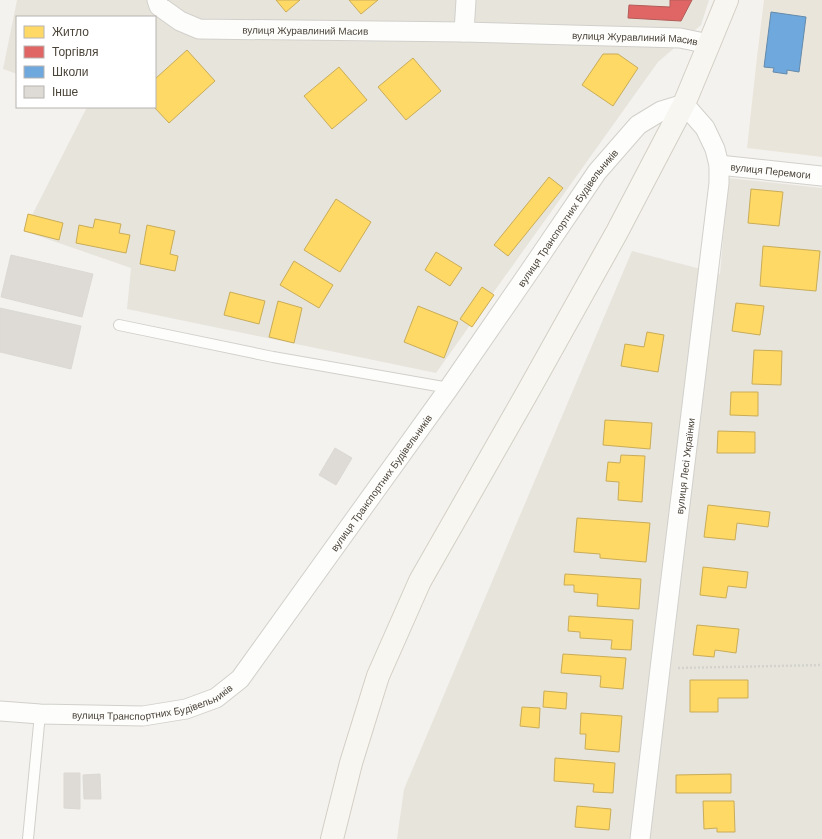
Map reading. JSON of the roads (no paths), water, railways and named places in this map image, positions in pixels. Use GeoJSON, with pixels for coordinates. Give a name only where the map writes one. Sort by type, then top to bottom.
{"type":"FeatureCollection","features":[{"type":"Feature","properties":{"kind":"main road"},"geometry":{"type":"LineString","coordinates":[[332,839],[351,764],[378,676],[420,581],[617,232],[684,104],[727,0]]}},
{"type":"Feature","properties":{"kind":"street","name":"вулиця Журавлиний Масив"},"geometry":{"type":"LineString","coordinates":[[157,0],[159,6],[180,21],[199,29],[464,32],[680,38],[709,44]]}},
{"type":"Feature","properties":{"kind":"street"},"geometry":{"type":"LineString","coordinates":[[464,32],[466,0]]}},
{"type":"Feature","properties":{"kind":"street","name":"вулиця Лесі Українки"},"geometry":{"type":"LineString","coordinates":[[640,839],[719,183],[719,165],[715,149],[705,128],[684,104]]}},
{"type":"Feature","properties":{"kind":"street","name":"вулиця Транспортних Будівельників"},"geometry":{"type":"LineString","coordinates":[[0,711],[40,714],[143,716],[186,709],[216,698],[240,679],[449,388],[597,172],[638,125],[661,111],[684,104]]}},
{"type":"Feature","properties":{"kind":"street","name":"вулиця Перемоги"},"geometry":{"type":"LineString","coordinates":[[719,165],[822,176]]}},
{"type":"Feature","properties":{"kind":"lane"},"geometry":{"type":"LineString","coordinates":[[119,325],[273,357],[449,388]]}},
{"type":"Feature","properties":{"kind":"lane"},"geometry":{"type":"LineString","coordinates":[[28,839],[40,714]]}}]}
